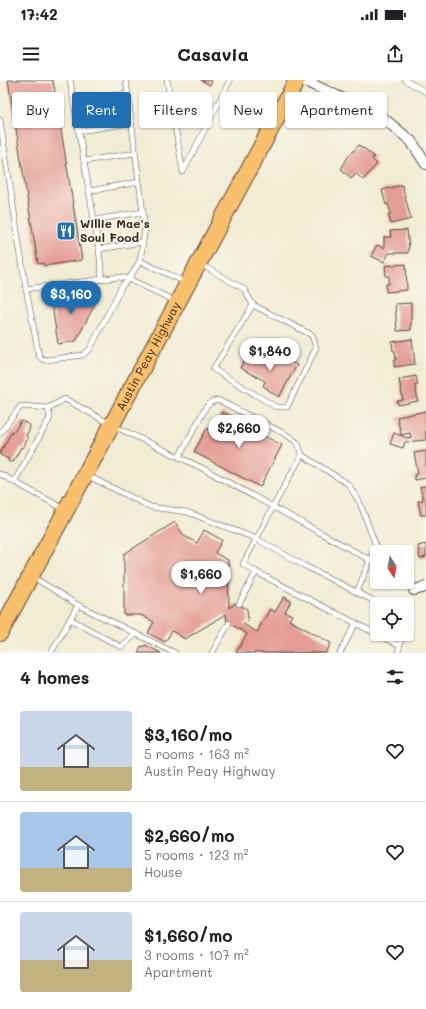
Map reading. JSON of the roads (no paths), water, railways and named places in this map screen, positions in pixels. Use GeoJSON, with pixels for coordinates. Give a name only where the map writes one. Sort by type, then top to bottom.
{"type":"FeatureCollection","features":[{"type":"Feature","properties":{"kind":"main road","name":"Austin Peay Highway"},"geometry":{"type":"LineString","coordinates":[[0,633],[297,80]]}},
{"type":"Feature","properties":{"kind":"street"},"geometry":{"type":"LineString","coordinates":[[303,80],[382,117],[411,141],[426,164]]}},
{"type":"Feature","properties":{"kind":"street"},"geometry":{"type":"LineString","coordinates":[[414,590],[426,587]]}},
{"type":"Feature","properties":{"kind":"lane"},"geometry":{"type":"LineString","coordinates":[[70,80],[72,92]]}},
{"type":"Feature","properties":{"kind":"lane"},"geometry":{"type":"LineString","coordinates":[[126,80],[127,92]]}},
{"type":"Feature","properties":{"kind":"lane"},"geometry":{"type":"LineString","coordinates":[[167,80],[183,172],[230,80]]}},
{"type":"Feature","properties":{"kind":"lane"},"geometry":{"type":"LineString","coordinates":[[405,80],[426,92]]}},
{"type":"Feature","properties":{"kind":"lane"},"geometry":{"type":"LineString","coordinates":[[0,120],[26,289],[39,356],[42,359],[47,360],[84,355],[87,352],[122,286],[129,279],[140,261],[145,228],[131,123]]}},
{"type":"Feature","properties":{"kind":"lane"},"geometry":{"type":"LineString","coordinates":[[78,128],[99,249],[102,280]]}},
{"type":"Feature","properties":{"kind":"lane"},"geometry":{"type":"LineString","coordinates":[[79,131],[98,128]]}},
{"type":"Feature","properties":{"kind":"lane"},"geometry":{"type":"LineString","coordinates":[[84,161],[135,153]]}},
{"type":"Feature","properties":{"kind":"lane"},"geometry":{"type":"LineString","coordinates":[[89,191],[139,182]]}},
{"type":"Feature","properties":{"kind":"lane"},"geometry":{"type":"LineString","coordinates":[[94,220],[143,212]]}},
{"type":"Feature","properties":{"kind":"lane"},"geometry":{"type":"LineString","coordinates":[[99,249],[143,242]]}},
{"type":"Feature","properties":{"kind":"lane"},"geometry":{"type":"LineString","coordinates":[[140,261],[188,283]]}},
{"type":"Feature","properties":{"kind":"lane"},"geometry":{"type":"LineString","coordinates":[[199,263],[244,289],[252,305],[312,335],[316,348],[287,407],[276,407],[213,370],[252,305]]}},
{"type":"Feature","properties":{"kind":"lane"},"geometry":{"type":"LineString","coordinates":[[26,289],[119,278],[129,279],[178,302]]}},
{"type":"Feature","properties":{"kind":"lane"},"geometry":{"type":"LineString","coordinates":[[0,433],[20,406],[48,408],[65,399],[112,425],[179,457],[274,507],[370,560],[357,592]]}},
{"type":"Feature","properties":{"kind":"lane"},"geometry":{"type":"LineString","coordinates":[[179,457],[206,407],[211,402],[218,400],[287,435],[298,443],[302,455],[348,484],[360,503],[376,545]]}},
{"type":"Feature","properties":{"kind":"lane"},"geometry":{"type":"LineString","coordinates":[[14,482],[50,418],[48,408]]}},
{"type":"Feature","properties":{"kind":"lane"},"geometry":{"type":"LineString","coordinates":[[302,455],[243,564],[400,646]]}},
{"type":"Feature","properties":{"kind":"lane"},"geometry":{"type":"LineString","coordinates":[[0,474],[66,510]]}},
{"type":"Feature","properties":{"kind":"lane"},"geometry":{"type":"LineString","coordinates":[[85,474],[151,507],[186,512],[256,538],[370,599]]}},
{"type":"Feature","properties":{"kind":"lane"},"geometry":{"type":"LineString","coordinates":[[238,604],[256,572]]}},
{"type":"Feature","properties":{"kind":"lane"},"geometry":{"type":"LineString","coordinates":[[31,576],[78,605],[174,653]]}},
{"type":"Feature","properties":{"kind":"lane"},"geometry":{"type":"LineString","coordinates":[[51,653],[78,605]]}},
{"type":"Feature","properties":{"kind":"lane"},"geometry":{"type":"LineString","coordinates":[[70,620],[121,647],[136,634]]}},
{"type":"Feature","properties":{"kind":"lane"},"geometry":{"type":"LineString","coordinates":[[212,653],[229,623]]}},
{"type":"Feature","properties":{"kind":"lane"},"geometry":{"type":"LineString","coordinates":[[340,653],[356,623]]}},
{"type":"Feature","properties":{"kind":"lane"},"geometry":{"type":"LineString","coordinates":[[398,653],[401,641]]}},
{"type":"Feature","properties":{"kind":"place","name":"Willie Mae's Soul Food"},"geometry":{"type":"Point","coordinates":[66,231]}}]}
